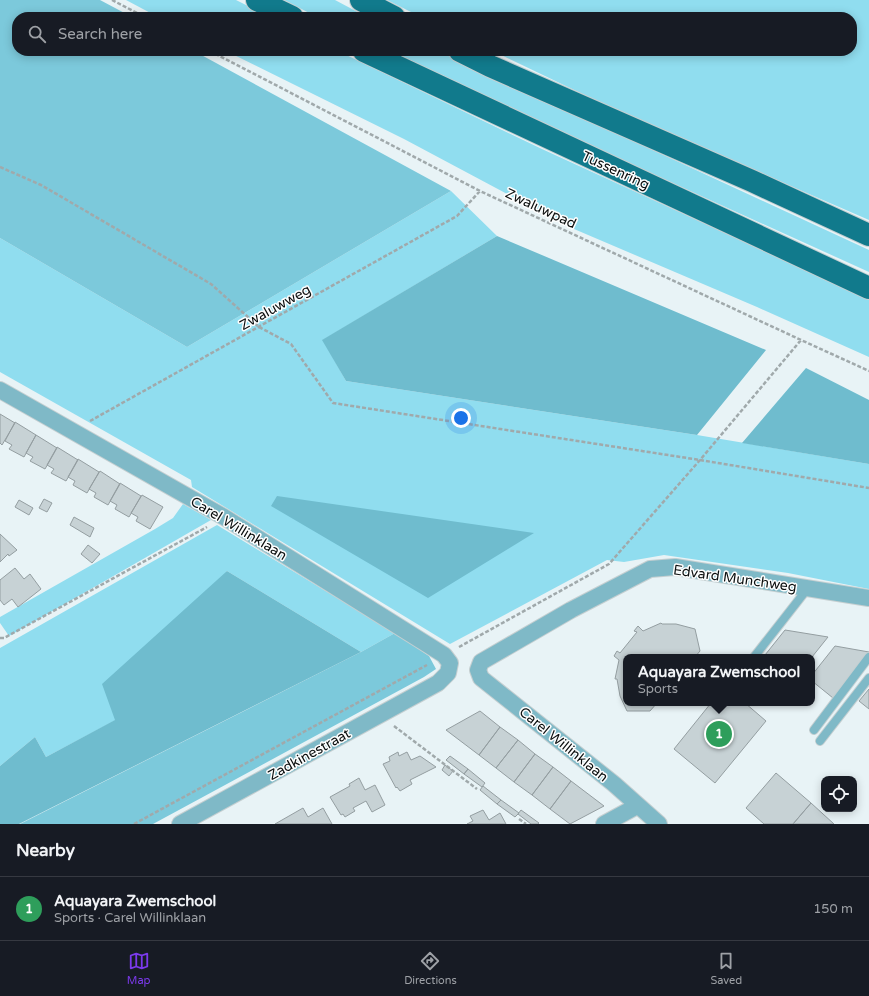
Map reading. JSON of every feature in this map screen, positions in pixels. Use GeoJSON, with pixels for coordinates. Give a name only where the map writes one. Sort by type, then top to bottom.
{"type":"FeatureCollection","features":[{"type":"Feature","properties":{"kind":"highway"},"geometry":{"type":"LineString","coordinates":[[257,0],[282,12]]}},
{"type":"Feature","properties":{"kind":"highway"},"geometry":{"type":"LineString","coordinates":[[361,0],[384,12]]}},
{"type":"Feature","properties":{"kind":"highway","name":"Tussenring"},"geometry":{"type":"LineString","coordinates":[[375,56],[869,288]]}},
{"type":"Feature","properties":{"kind":"highway"},"geometry":{"type":"LineString","coordinates":[[470,56],[745,178],[869,235]]}},
{"type":"Feature","properties":{"kind":"street","name":"Carel Willinklaan"},"geometry":{"type":"LineString","coordinates":[[0,390],[224,517],[444,656]]}},
{"type":"Feature","properties":{"kind":"street","name":"Edvard Munchweg"},"geometry":{"type":"LineString","coordinates":[[481,662],[571,610],[650,569],[675,567],[869,598]]}},
{"type":"Feature","properties":{"kind":"street","name":"Zadkinestraat"},"geometry":{"type":"LineString","coordinates":[[180,824],[438,683],[448,673],[450,663],[444,656]]}},
{"type":"Feature","properties":{"kind":"street","name":"Carel Willinklaan"},"geometry":{"type":"LineString","coordinates":[[481,662],[478,670],[481,678],[614,784],[659,824]]}},
{"type":"Feature","properties":{"kind":"street"},"geometry":{"type":"LineString","coordinates":[[604,824],[637,806]]}},
{"type":"Feature","properties":{"kind":"lane"},"geometry":{"type":"LineString","coordinates":[[756,654],[808,588]]}},
{"type":"Feature","properties":{"kind":"lane"},"geometry":{"type":"LineString","coordinates":[[814,730],[869,657]]}},
{"type":"Feature","properties":{"kind":"lane"},"geometry":{"type":"LineString","coordinates":[[820,741],[869,678]]}},
{"type":"Feature","properties":{"kind":"path"},"geometry":{"type":"LineString","coordinates":[[112,0],[135,12]]}},
{"type":"Feature","properties":{"kind":"path","name":"Zwaluwpad"},"geometry":{"type":"LineString","coordinates":[[220,56],[480,191],[869,371]]}},
{"type":"Feature","properties":{"kind":"path"},"geometry":{"type":"LineString","coordinates":[[0,167],[41,185],[211,284],[259,327],[291,344],[333,403],[869,488]]}},
{"type":"Feature","properties":{"kind":"path","name":"Zwaluwweg"},"geometry":{"type":"LineString","coordinates":[[72,431],[457,216],[480,191]]}},
{"type":"Feature","properties":{"kind":"path"},"geometry":{"type":"LineString","coordinates":[[134,824],[444,656],[609,564],[700,460],[800,340]]}},
{"type":"Feature","properties":{"kind":"path"},"geometry":{"type":"LineString","coordinates":[[0,638],[4,638],[224,517]]}},
{"type":"Feature","properties":{"kind":"path"},"geometry":{"type":"LineString","coordinates":[[380,715],[477,789]]}},
{"type":"Feature","properties":{"kind":"path"},"geometry":{"type":"LineString","coordinates":[[520,819],[526,824]]}},
{"type":"Feature","properties":{"kind":"shaded area"},"geometry":{"type":"Polygon","coordinates":[[[0,0],[100,0],[123,12],[12,12],[12,56],[203,56],[451,191],[187,347],[0,238],[0,0]]]}},
{"type":"Feature","properties":{"kind":"shaded area"},"geometry":{"type":"Polygon","coordinates":[[[126,0],[236,0],[260,12],[149,12],[126,0]]]}},
{"type":"Feature","properties":{"kind":"shaded area"},"geometry":{"type":"Polygon","coordinates":[[[284,0],[335,0],[358,12],[307,12],[284,0]]]}},
{"type":"Feature","properties":{"kind":"shaded area"},"geometry":{"type":"Polygon","coordinates":[[[387,0],[869,0],[869,220],[616,110],[503,56],[857,56],[857,12],[411,12],[387,0]]]}},
{"type":"Feature","properties":{"kind":"shaded area"},"geometry":{"type":"Polygon","coordinates":[[[236,56],[348,56],[542,149],[869,299],[869,357],[757,307],[567,226],[404,139],[236,56]]]}},
{"type":"Feature","properties":{"kind":"shaded area"},"geometry":{"type":"Polygon","coordinates":[[[396,56],[450,56],[869,250],[869,272],[439,77],[396,56]]]}},
{"type":"Feature","properties":{"kind":"shaded area"},"geometry":{"type":"Polygon","coordinates":[[[451,191],[497,236],[323,340],[346,381],[697,435],[869,464],[869,589],[788,573],[664,555],[624,562],[607,560],[450,644],[192,487],[191,480],[0,372],[0,238],[187,347],[451,191]]]}},
{"type":"Feature","properties":{"kind":"shaded area"},"geometry":{"type":"Polygon","coordinates":[[[497,236],[766,350],[697,435],[346,381],[322,340],[497,236]]]}},
{"type":"Feature","properties":{"kind":"shaded area"},"geometry":{"type":"Polygon","coordinates":[[[806,368],[869,400],[869,464],[742,443],[806,368]]]}},
{"type":"Feature","properties":{"kind":"shaded area"},"geometry":{"type":"Polygon","coordinates":[[[277,496],[534,533],[428,598],[271,506],[277,496]]]}},
{"type":"Feature","properties":{"kind":"shaded area"},"geometry":{"type":"Polygon","coordinates":[[[183,504],[211,520],[9,636],[0,623],[0,617],[173,518],[183,504]]]}},
{"type":"Feature","properties":{"kind":"shaded area"},"geometry":{"type":"Polygon","coordinates":[[[217,525],[395,633],[361,652],[227,571],[116,720],[46,757],[35,737],[0,766],[0,648],[217,525]]]}},
{"type":"Feature","properties":{"kind":"shaded area"},"geometry":{"type":"Polygon","coordinates":[[[227,571],[361,652],[19,824],[0,824],[0,766],[35,737],[46,757],[115,720],[102,684],[227,571]]]}},
{"type":"Feature","properties":{"kind":"shaded area"},"geometry":{"type":"Polygon","coordinates":[[[395,633],[429,656],[436,669],[424,677],[153,824],[20,824],[361,652],[395,633]]]}},
{"type":"Feature","properties":{"kind":"building"},"geometry":{"type":"Polygon","coordinates":[[[0,414],[15,423],[2,445],[0,443],[0,414]]]}},
{"type":"Feature","properties":{"kind":"building"},"geometry":{"type":"Polygon","coordinates":[[[15,422],[36,435],[24,457],[9,449],[12,445],[5,441],[15,422]]]}},
{"type":"Feature","properties":{"kind":"building"},"geometry":{"type":"Polygon","coordinates":[[[36,435],[57,448],[45,469],[30,461],[33,457],[26,453],[36,435]]]}},
{"type":"Feature","properties":{"kind":"building"},"geometry":{"type":"Polygon","coordinates":[[[57,447],[78,460],[66,481],[51,473],[54,469],[47,465],[57,447]]]}},
{"type":"Feature","properties":{"kind":"building"},"geometry":{"type":"Polygon","coordinates":[[[78,459],[99,472],[87,493],[73,485],[75,481],[68,477],[78,459]]]}},
{"type":"Feature","properties":{"kind":"building"},"geometry":{"type":"Polygon","coordinates":[[[100,471],[120,484],[108,505],[94,497],[96,493],[89,489],[100,471]]]}},
{"type":"Feature","properties":{"kind":"building"},"geometry":{"type":"Polygon","coordinates":[[[120,483],[141,496],[129,517],[115,509],[117,505],[110,501],[120,483]]]}},
{"type":"Feature","properties":{"kind":"building"},"geometry":{"type":"Polygon","coordinates":[[[142,495],[163,507],[150,529],[136,521],[138,517],[131,513],[142,495]]]}},
{"type":"Feature","properties":{"kind":"building"},"geometry":{"type":"Polygon","coordinates":[[[44,499],[52,503],[47,512],[39,508],[44,499]]]}},
{"type":"Feature","properties":{"kind":"building"},"geometry":{"type":"Polygon","coordinates":[[[19,500],[33,508],[29,515],[15,507],[19,500]]]}},
{"type":"Feature","properties":{"kind":"building"},"geometry":{"type":"Polygon","coordinates":[[[74,517],[94,528],[90,537],[70,525],[74,517]]]}},
{"type":"Feature","properties":{"kind":"building"},"geometry":{"type":"Polygon","coordinates":[[[0,534],[17,550],[9,556],[8,554],[0,562],[0,534]]]}},
{"type":"Feature","properties":{"kind":"building"},"geometry":{"type":"Polygon","coordinates":[[[88,545],[100,554],[92,563],[81,554],[88,545]]]}},
{"type":"Feature","properties":{"kind":"building"},"geometry":{"type":"Polygon","coordinates":[[[15,568],[24,579],[30,574],[41,589],[18,607],[12,599],[4,605],[0,600],[0,580],[15,568]]]}},
{"type":"Feature","properties":{"kind":"building"},"geometry":{"type":"Polygon","coordinates":[[[661,623],[676,624],[695,629],[700,651],[698,654],[623,654],[623,702],[620,696],[617,679],[615,679],[619,660],[614,656],[617,651],[620,653],[637,632],[634,631],[638,626],[643,631],[661,623]]]}},
{"type":"Feature","properties":{"kind":"building"},"geometry":{"type":"Polygon","coordinates":[[[785,630],[828,637],[814,654],[766,654],[785,630]]]}},
{"type":"Feature","properties":{"kind":"building"},"geometry":{"type":"Polygon","coordinates":[[[835,646],[869,652],[833,698],[815,683],[815,671],[835,646]]]}},
{"type":"Feature","properties":{"kind":"building"},"geometry":{"type":"Polygon","coordinates":[[[869,689],[869,709],[859,701],[869,689]]]}},
{"type":"Feature","properties":{"kind":"building"},"geometry":{"type":"Polygon","coordinates":[[[625,706],[654,706],[650,711],[627,711],[625,706]]]}},
{"type":"Feature","properties":{"kind":"building"},"geometry":{"type":"Polygon","coordinates":[[[709,706],[748,706],[766,721],[715,783],[674,749],[709,706]]]}},
{"type":"Feature","properties":{"kind":"building"},"geometry":{"type":"Polygon","coordinates":[[[480,711],[500,727],[479,755],[446,730],[480,711]]]}},
{"type":"Feature","properties":{"kind":"building"},"geometry":{"type":"Polygon","coordinates":[[[500,727],[518,740],[496,768],[479,755],[500,727]]]}},
{"type":"Feature","properties":{"kind":"building"},"geometry":{"type":"Polygon","coordinates":[[[518,740],[535,754],[514,782],[496,768],[518,740]]]}},
{"type":"Feature","properties":{"kind":"building"},"geometry":{"type":"Polygon","coordinates":[[[398,752],[399,756],[407,752],[411,760],[420,756],[436,767],[410,780],[412,784],[400,791],[397,787],[396,788],[383,764],[390,761],[389,757],[398,752]]]}},
{"type":"Feature","properties":{"kind":"building"},"geometry":{"type":"Polygon","coordinates":[[[535,754],[553,767],[532,795],[514,782],[535,754]]]}},
{"type":"Feature","properties":{"kind":"building"},"geometry":{"type":"Polygon","coordinates":[[[450,756],[468,769],[464,774],[446,760],[450,756]]]}},
{"type":"Feature","properties":{"kind":"building"},"geometry":{"type":"Polygon","coordinates":[[[445,765],[453,771],[449,776],[442,770],[445,765]]]}},
{"type":"Feature","properties":{"kind":"building"},"geometry":{"type":"Polygon","coordinates":[[[553,767],[571,781],[550,809],[532,795],[553,767]]]}},
{"type":"Feature","properties":{"kind":"building"},"geometry":{"type":"Polygon","coordinates":[[[468,769],[485,783],[482,787],[464,774],[468,769]]]}},
{"type":"Feature","properties":{"kind":"building"},"geometry":{"type":"Polygon","coordinates":[[[776,773],[811,803],[793,824],[764,824],[746,808],[776,773]]]}},
{"type":"Feature","properties":{"kind":"building"},"geometry":{"type":"Polygon","coordinates":[[[359,778],[365,790],[375,785],[385,805],[372,812],[366,801],[353,808],[355,811],[345,817],[343,814],[341,815],[330,797],[350,786],[349,784],[359,778]]]}},
{"type":"Feature","properties":{"kind":"building"},"geometry":{"type":"Polygon","coordinates":[[[571,781],[604,806],[570,824],[550,809],[571,781]]]}},
{"type":"Feature","properties":{"kind":"building"},"geometry":{"type":"Polygon","coordinates":[[[483,786],[501,800],[497,804],[480,790],[483,786]]]}},
{"type":"Feature","properties":{"kind":"building"},"geometry":{"type":"Polygon","coordinates":[[[501,800],[519,813],[515,817],[497,804],[501,800]]]}},
{"type":"Feature","properties":{"kind":"building"},"geometry":{"type":"Polygon","coordinates":[[[811,803],[834,824],[793,824],[811,803]]]}},
{"type":"Feature","properties":{"kind":"building"},"geometry":{"type":"Polygon","coordinates":[[[303,808],[308,817],[323,808],[332,824],[275,824],[303,808]]]}},
{"type":"Feature","properties":{"kind":"building"},"geometry":{"type":"Polygon","coordinates":[[[483,810],[489,820],[500,813],[506,824],[467,824],[473,821],[470,816],[483,810]]]}},
{"type":"Feature","properties":{"kind":"building"},"geometry":{"type":"Polygon","coordinates":[[[521,810],[539,823],[531,824],[518,814],[521,810]]]}},
{"type":"Feature","properties":{"kind":"place","name":"Aquayara Zwemschool"},"geometry":{"type":"Point","coordinates":[719,734]}}]}
